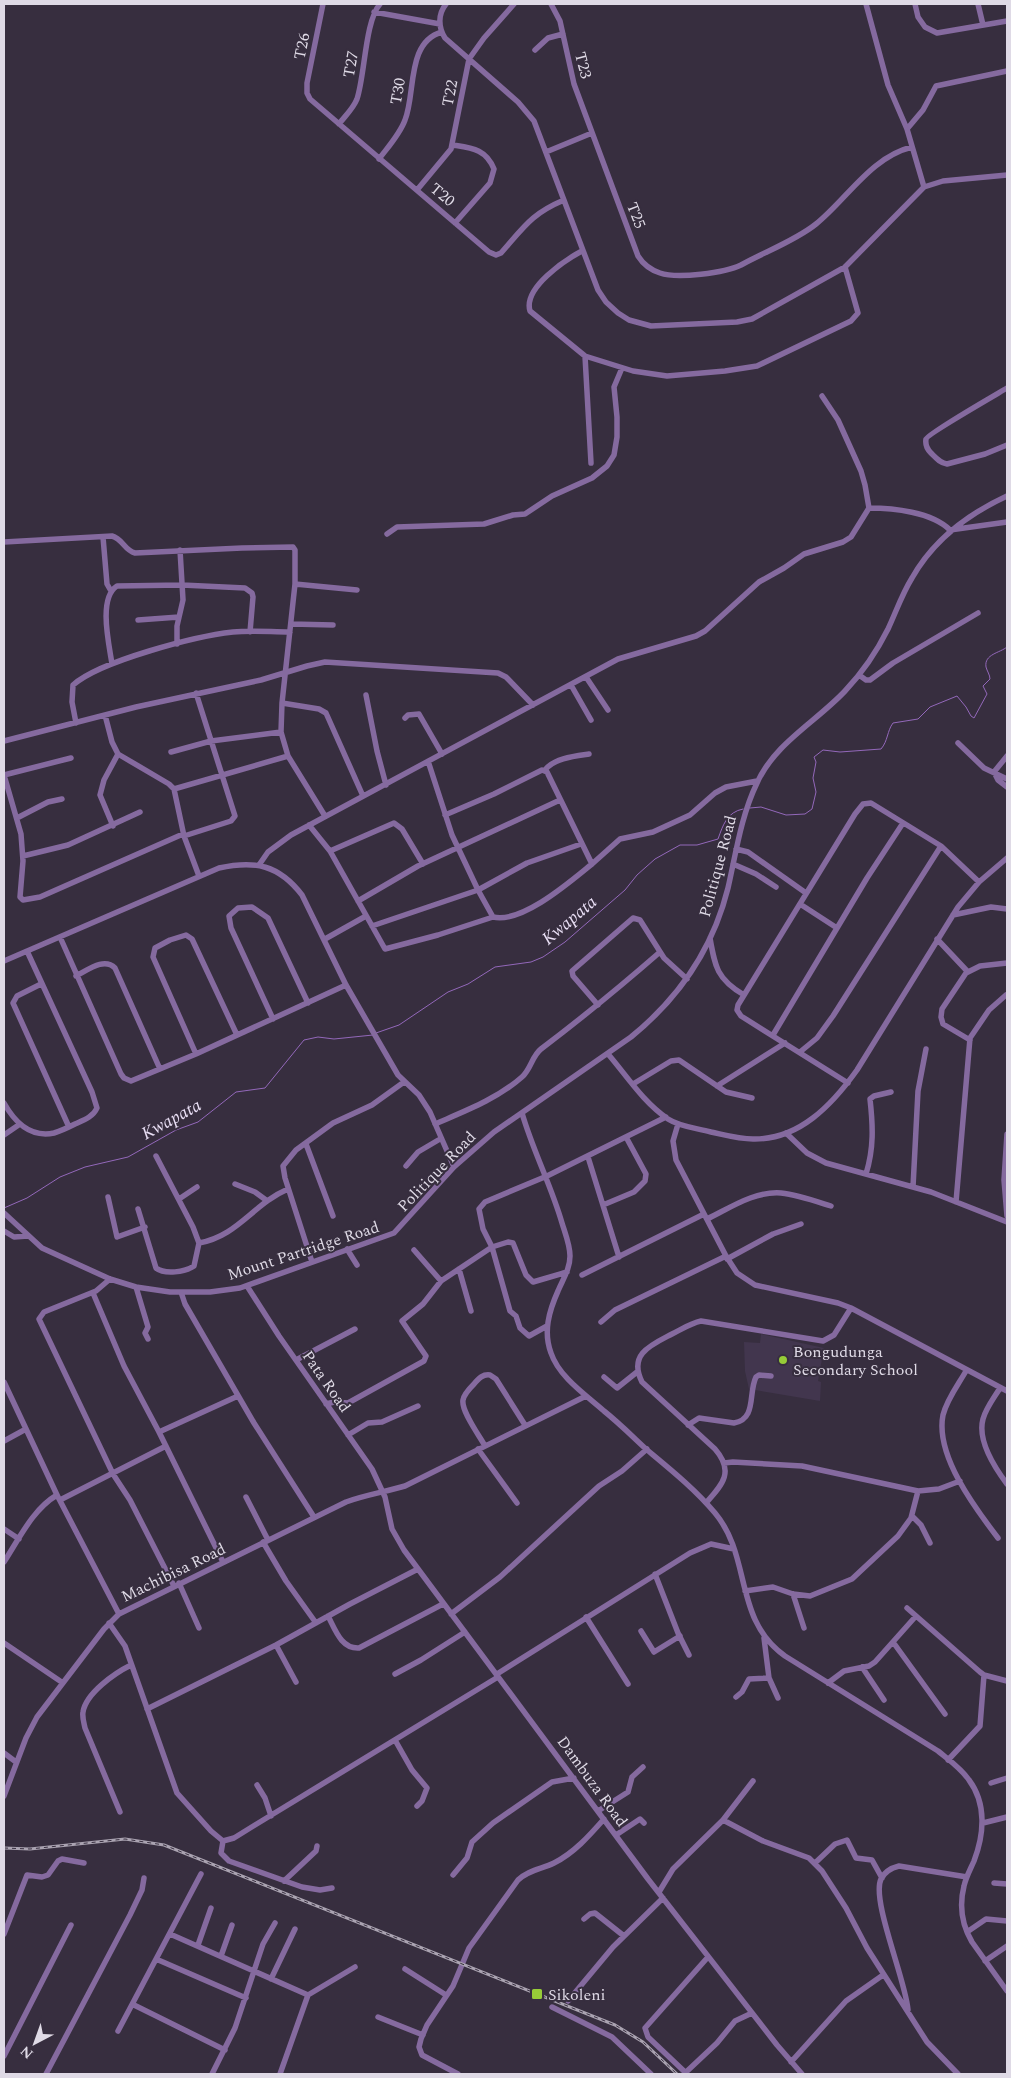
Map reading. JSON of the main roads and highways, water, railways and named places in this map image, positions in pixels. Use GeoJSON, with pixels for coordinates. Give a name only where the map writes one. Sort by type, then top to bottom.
{"type":"FeatureCollection","features":[{"type":"Feature","properties":{"kind":"waterway","name":"Kwapata"},"geometry":{"type":"LineString","coordinates":[[750,808],[761,807],[786,815],[805,814],[812,809],[816,792],[813,778],[816,762],[814,757],[823,750],[840,752],[881,749],[893,723],[918,719],[930,707],[957,696],[974,718],[987,694],[983,686],[990,679],[986,667],[987,659],[1007,647]]}},
{"type":"Feature","properties":{"kind":"waterway","name":"Kwapata"},"geometry":{"type":"LineString","coordinates":[[376,1033],[399,1025],[448,992],[468,984],[495,967],[531,962],[543,957],[565,942],[625,890],[637,875],[655,859],[680,845],[697,845],[718,839],[729,816],[743,809]]}},
{"type":"Feature","properties":{"kind":"waterway","name":"Kwapata"},"geometry":{"type":"LineString","coordinates":[[4,1208],[27,1198],[60,1177],[85,1167],[128,1157],[176,1130],[198,1122],[236,1092],[265,1088],[304,1040],[318,1037],[334,1039],[373,1035]]}},
{"type":"Feature","properties":{"kind":"railway"},"geometry":{"type":"LineString","coordinates":[[4,1848],[30,1849],[125,1839],[164,1845],[615,2025],[643,2042],[677,2074]]}},
{"type":"Feature","properties":{"kind":"place","name":"Bongudunga Secondary School"},"geometry":{"type":"Point","coordinates":[783,1360]}},
{"type":"Feature","properties":{"kind":"place","name":"Sikoleni"},"geometry":{"type":"Point","coordinates":[537,1994]}}]}
